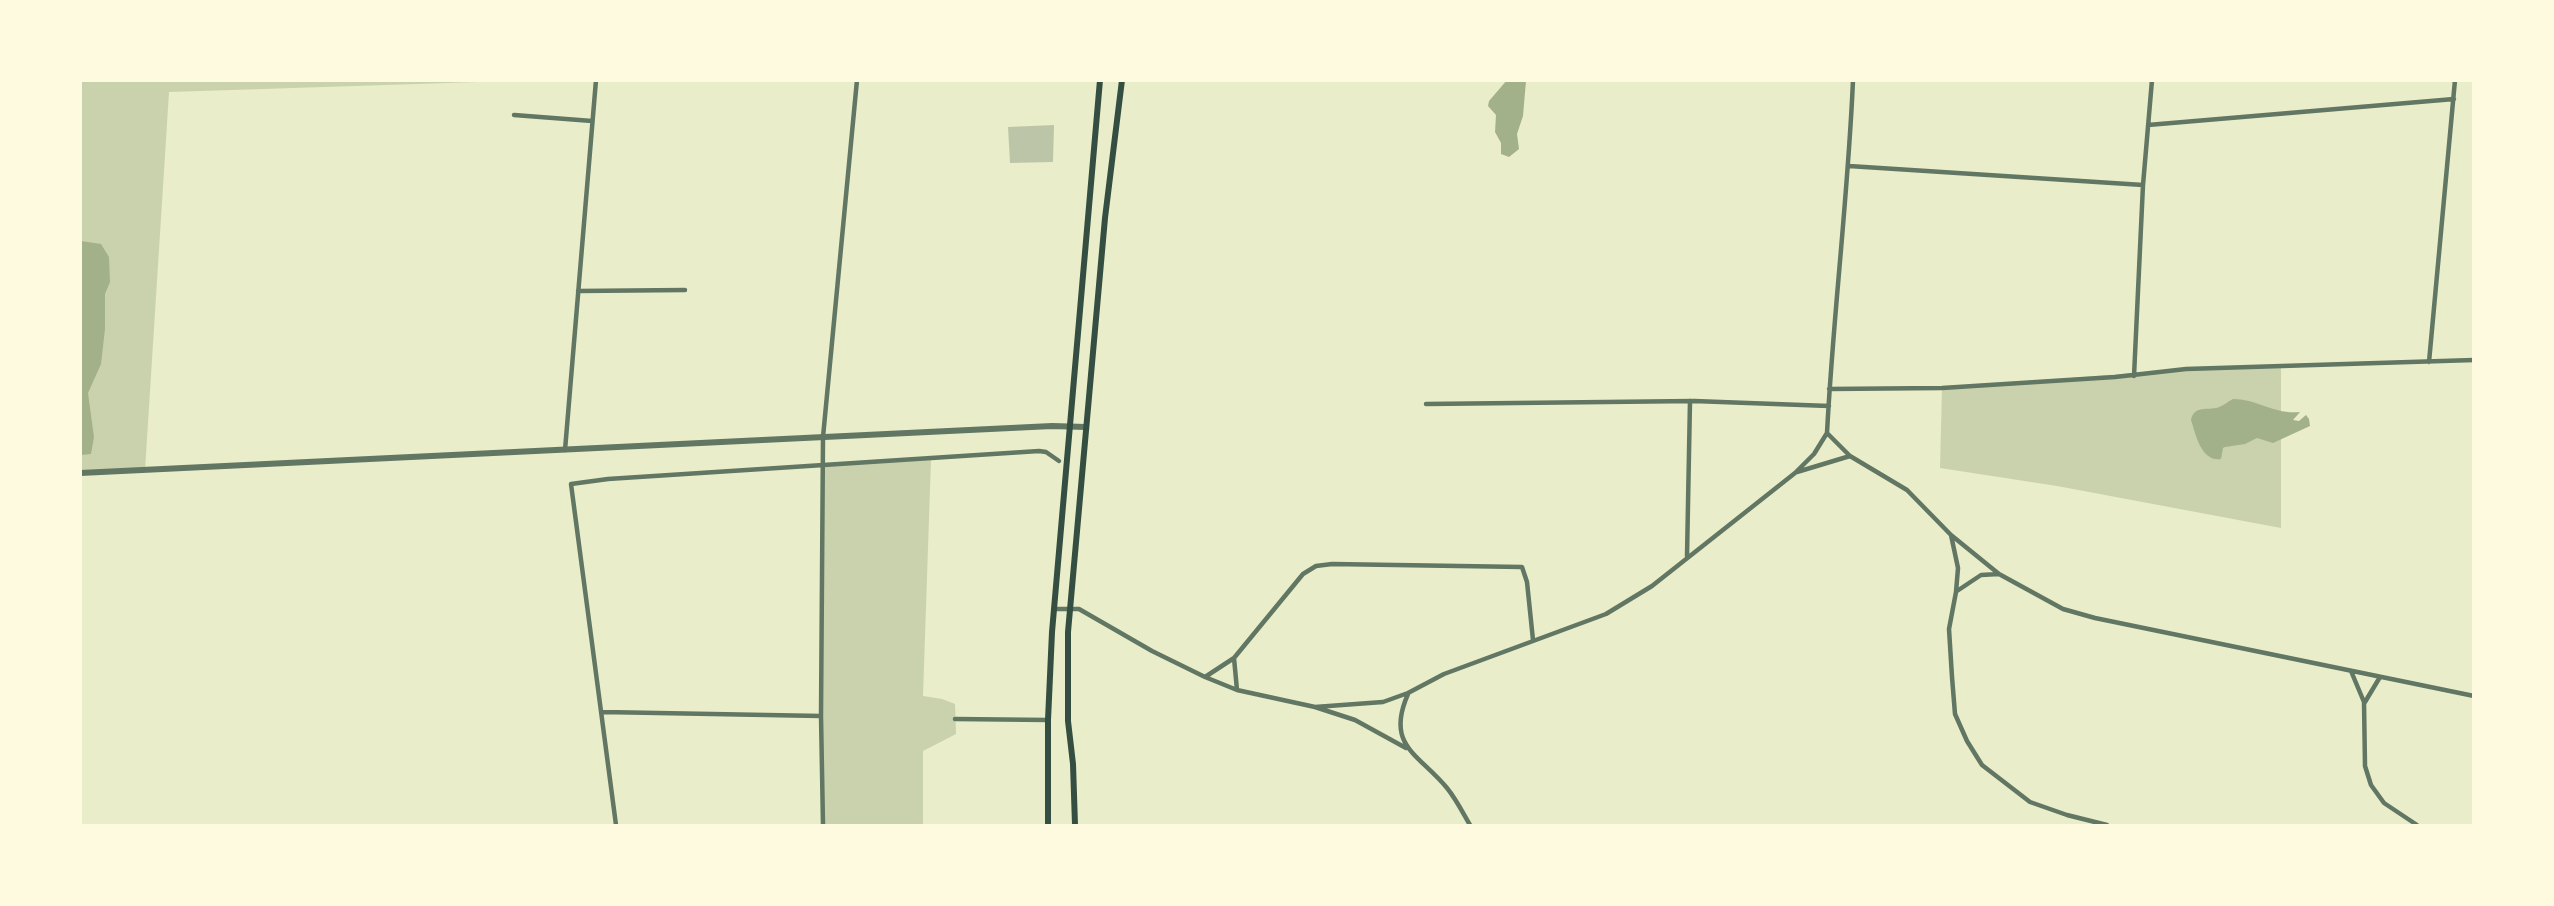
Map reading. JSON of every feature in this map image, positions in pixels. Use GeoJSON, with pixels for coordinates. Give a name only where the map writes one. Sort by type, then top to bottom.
{"type":"FeatureCollection","features":[{"type":"Feature","properties":{"kind":"main road"},"geometry":{"type":"LineString","coordinates":[[1048,825],[1048,720],[1054,609],[1100,80]]}},
{"type":"Feature","properties":{"kind":"main road"},"geometry":{"type":"LineString","coordinates":[[1075,825],[1073,764],[1068,722],[1069,609],[1105,218],[1122,80]]}},
{"type":"Feature","properties":{"kind":"street"},"geometry":{"type":"LineString","coordinates":[[565,450],[596,80]]}},
{"type":"Feature","properties":{"kind":"street"},"geometry":{"type":"LineString","coordinates":[[823,825],[823,437],[857,80]]}},
{"type":"Feature","properties":{"kind":"street"},"geometry":{"type":"LineString","coordinates":[[1315,707],[1382,702],[1408,693],[1444,674],[1606,614],[1652,586],[1795,473],[1814,454],[1827,433],[1849,166],[1853,80]]}},
{"type":"Feature","properties":{"kind":"street"},"geometry":{"type":"LineString","coordinates":[[2134,376],[2151,80]]}},
{"type":"Feature","properties":{"kind":"street"},"geometry":{"type":"LineString","coordinates":[[2429,362],[2455,80]]}},
{"type":"Feature","properties":{"kind":"street"},"geometry":{"type":"LineString","coordinates":[[2148,125],[2454,99]]}},
{"type":"Feature","properties":{"kind":"street"},"geometry":{"type":"LineString","coordinates":[[514,115],[592,121]]}},
{"type":"Feature","properties":{"kind":"street"},"geometry":{"type":"LineString","coordinates":[[1849,166],[2143,185]]}},
{"type":"Feature","properties":{"kind":"street"},"geometry":{"type":"LineString","coordinates":[[578,291],[685,290]]}},
{"type":"Feature","properties":{"kind":"street"},"geometry":{"type":"LineString","coordinates":[[1829,389],[1942,388],[2134,376],[2186,369],[2473,360]]}},
{"type":"Feature","properties":{"kind":"street"},"geometry":{"type":"LineString","coordinates":[[1426,404],[1690,401],[1829,406]]}},
{"type":"Feature","properties":{"kind":"street"},"geometry":{"type":"LineString","coordinates":[[1687,557],[1690,401]]}},
{"type":"Feature","properties":{"kind":"street"},"geometry":{"type":"LineString","coordinates":[[80,473],[1086,427]]}},
{"type":"Feature","properties":{"kind":"street"},"geometry":{"type":"LineString","coordinates":[[1827,433],[1850,456],[1907,490],[1951,535],[1999,574],[2063,609],[2095,618],[2473,696]]}},
{"type":"Feature","properties":{"kind":"street"},"geometry":{"type":"LineString","coordinates":[[616,825],[571,484],[608,479],[1039,451],[1046,452],[1059,461]]}},
{"type":"Feature","properties":{"kind":"street"},"geometry":{"type":"LineString","coordinates":[[1795,473],[1850,456]]}},
{"type":"Feature","properties":{"kind":"street"},"geometry":{"type":"LineString","coordinates":[[1951,535],[1958,568],[1949,629],[1955,714],[1967,741],[1982,765],[2030,802],[2107,825]]}},
{"type":"Feature","properties":{"kind":"street"},"geometry":{"type":"LineString","coordinates":[[1205,677],[1234,658],[1303,573],[1316,566],[1332,564],[1522,567],[1527,582],[1533,640]]}},
{"type":"Feature","properties":{"kind":"street"},"geometry":{"type":"LineString","coordinates":[[1956,592],[1981,575],[1999,574]]}},
{"type":"Feature","properties":{"kind":"street"},"geometry":{"type":"LineString","coordinates":[[1054,609],[1079,609],[1152,651],[1237,690],[1315,707],[1355,720],[1406,748],[1447,789],[1470,825]]}},
{"type":"Feature","properties":{"kind":"street"},"geometry":{"type":"LineString","coordinates":[[1234,658],[1237,690]]}},
{"type":"Feature","properties":{"kind":"street"},"geometry":{"type":"LineString","coordinates":[[2351,671],[2364,702],[2365,766],[2371,785],[2384,803],[2417,825]]}},
{"type":"Feature","properties":{"kind":"street"},"geometry":{"type":"LineString","coordinates":[[2364,702],[2380,677]]}},
{"type":"Feature","properties":{"kind":"street"},"geometry":{"type":"LineString","coordinates":[[1406,748],[1400,731],[1401,711],[1408,693]]}},
{"type":"Feature","properties":{"kind":"street"},"geometry":{"type":"LineString","coordinates":[[603,712],[821,716]]}},
{"type":"Feature","properties":{"kind":"street"},"geometry":{"type":"LineString","coordinates":[[955,719],[1048,720]]}},
{"type":"Feature","properties":{"kind":"shaded area"},"geometry":{"type":"Polygon","coordinates":[[[1507,80],[1526,81],[1523,116],[1517,134],[1519,149],[1509,157],[1501,154],[1501,143],[1495,132],[1496,115],[1488,106],[1489,101],[1507,80]]]}},
{"type":"Feature","properties":{"kind":"shaded area"},"geometry":{"type":"Polygon","coordinates":[[[81,81],[509,81],[169,92],[145,470],[81,473],[81,81]]]}},
{"type":"Feature","properties":{"kind":"shaded area"},"geometry":{"type":"Polygon","coordinates":[[[81,241],[101,244],[109,257],[110,282],[105,294],[101,364],[88,393],[94,437],[91,454],[81,455],[81,241]]]}},
{"type":"Feature","properties":{"kind":"shaded area"},"geometry":{"type":"Polygon","coordinates":[[[2281,365],[2281,528],[2057,486],[1940,468],[1942,388],[2186,369],[2281,365]]]}},
{"type":"Feature","properties":{"kind":"shaded area"},"geometry":{"type":"Polygon","coordinates":[[[2233,399],[2283,411],[2300,412],[2293,420],[2299,421],[2306,415],[2310,426],[2273,443],[2257,438],[2245,444],[2225,447],[2221,459],[2214,459],[2200,446],[2192,416],[2197,411],[2218,407],[2233,399]]]}},
{"type":"Feature","properties":{"kind":"shaded area"},"geometry":{"type":"Polygon","coordinates":[[[931,459],[923,696],[955,704],[956,734],[923,751],[923,825],[823,825],[822,465],[931,459]]]}},
{"type":"Feature","properties":{"kind":"building"},"geometry":{"type":"Polygon","coordinates":[[[1054,125],[1053,162],[1010,163],[1008,127],[1054,125]]]}}]}
